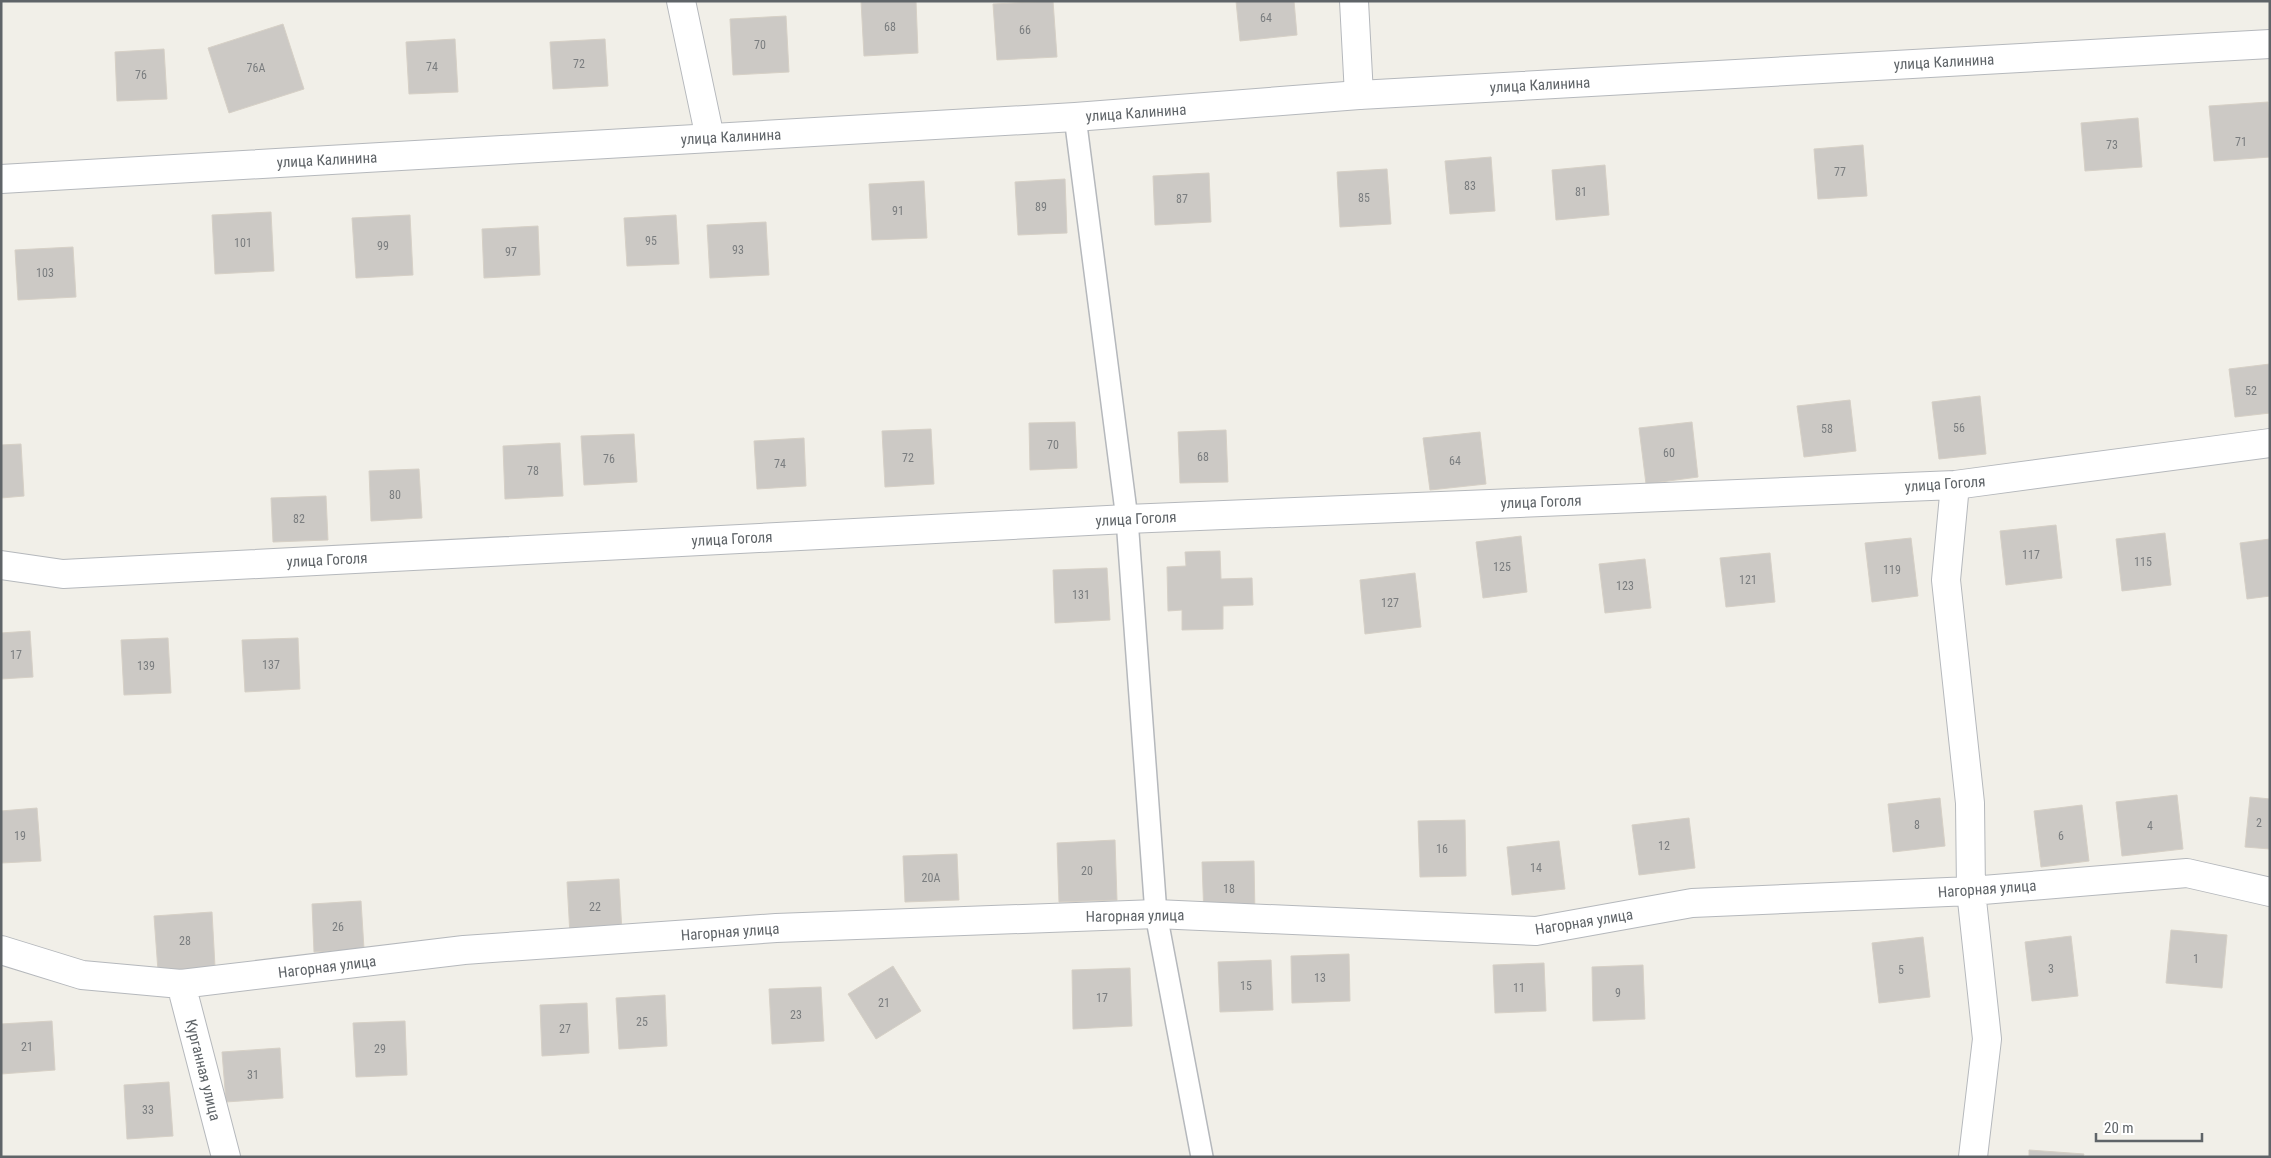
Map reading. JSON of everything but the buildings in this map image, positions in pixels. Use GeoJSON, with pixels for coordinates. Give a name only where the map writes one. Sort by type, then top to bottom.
{"type":"FeatureCollection","features":[{"type":"Feature","properties":{"kind":"street"},"geometry":{"type":"LineString","coordinates":[[681,1],[710,138]]}},
{"type":"Feature","properties":{"kind":"street"},"geometry":{"type":"LineString","coordinates":[[1354,1],[1359,95]]}},
{"type":"Feature","properties":{"kind":"street","name":"улица Калинина"},"geometry":{"type":"LineString","coordinates":[[1,179],[1075,117],[1359,95],[2270,44]]}},
{"type":"Feature","properties":{"kind":"street","name":"улица Гоголя"},"geometry":{"type":"LineString","coordinates":[[1,565],[63,574],[1127,519],[1956,485],[2270,443]]}},
{"type":"Feature","properties":{"kind":"street"},"geometry":{"type":"LineString","coordinates":[[1956,485],[1946,580],[1970,803],[1971,891],[1987,1039],[1973,1157]]}},
{"type":"Feature","properties":{"kind":"street","name":"Нагорная улица"},"geometry":{"type":"LineString","coordinates":[[1,950],[82,975],[181,984],[473,949],[776,928],[1156,914],[1536,931],[1692,903],[1971,891],[2187,873],[2270,892]]}},
{"type":"Feature","properties":{"kind":"street","name":"Курганная улица"},"geometry":{"type":"LineString","coordinates":[[181,984],[226,1157]]}},
{"type":"Feature","properties":{"kind":"lane"},"geometry":{"type":"LineString","coordinates":[[1075,117],[1127,519],[1156,914],[1202,1157]]}}]}
